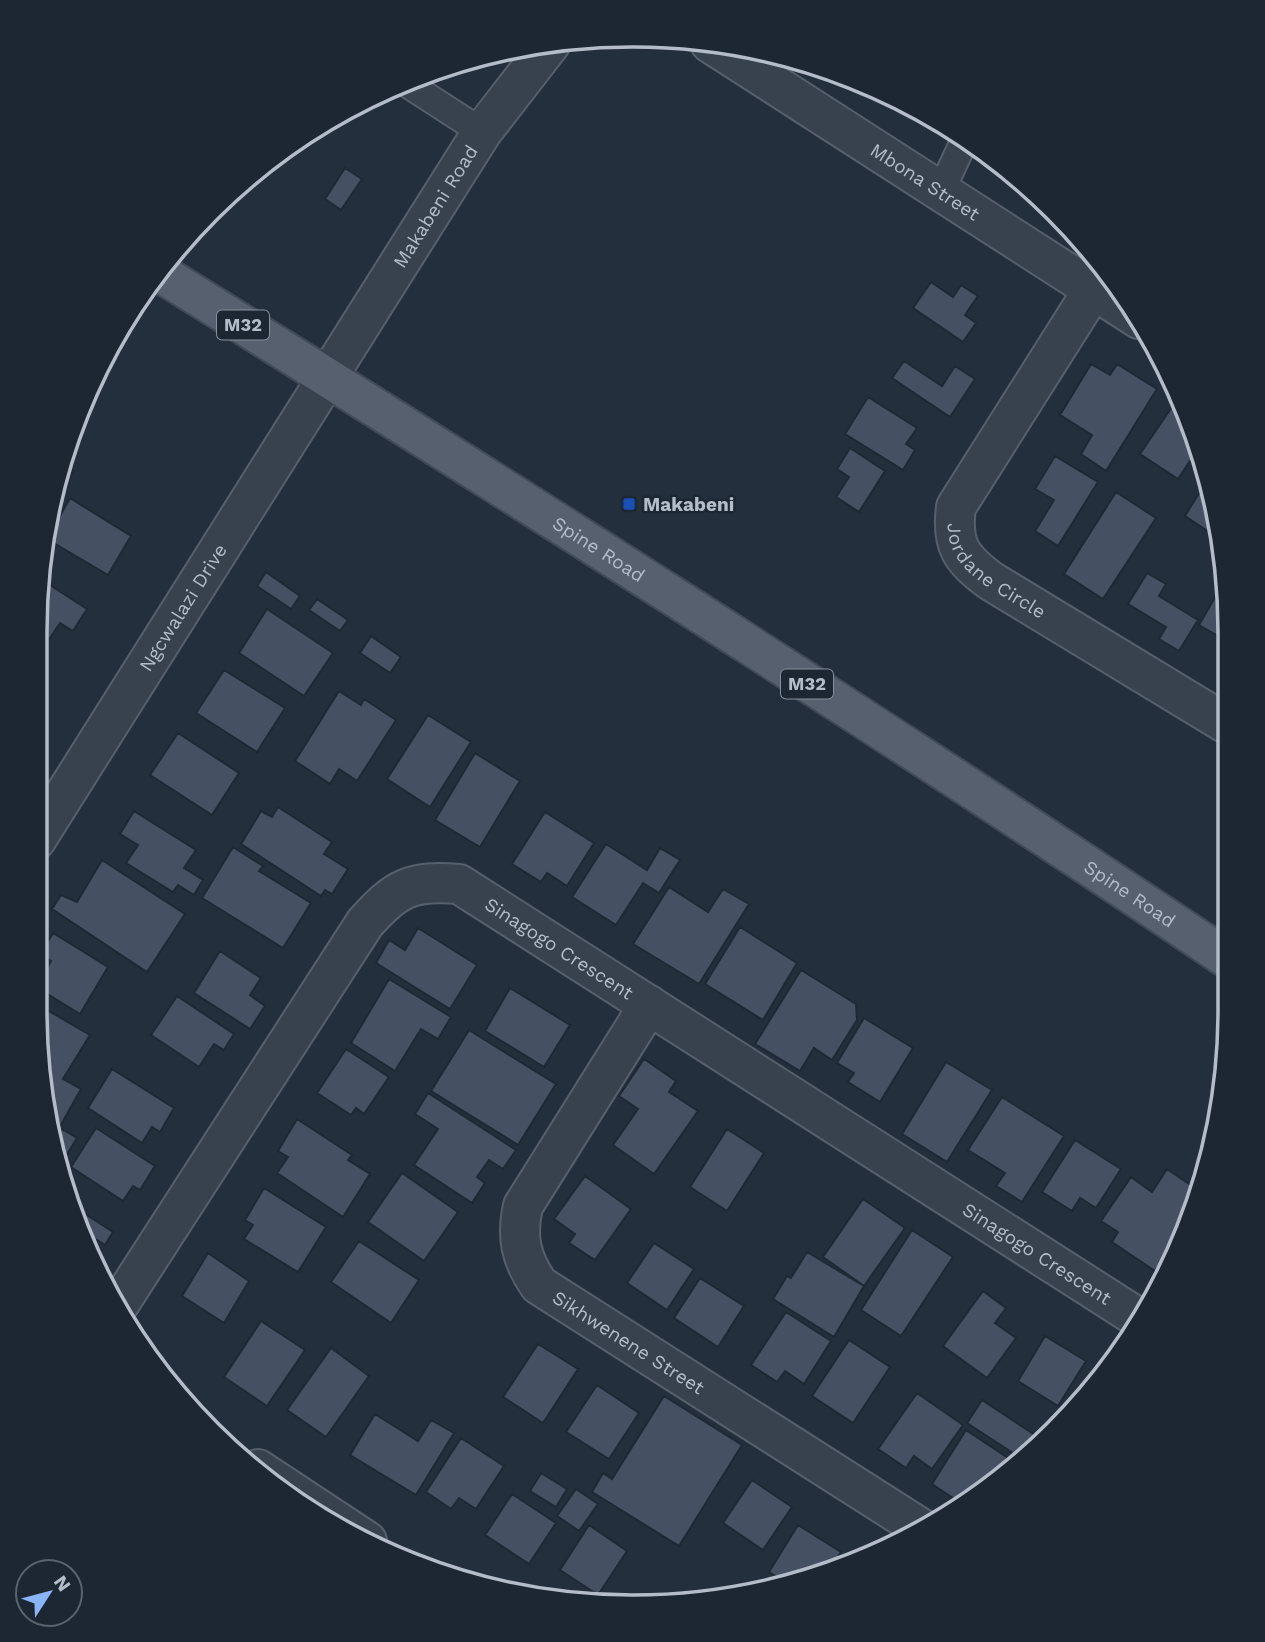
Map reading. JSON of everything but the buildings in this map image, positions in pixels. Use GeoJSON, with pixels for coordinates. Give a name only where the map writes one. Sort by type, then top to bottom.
{"type":"FeatureCollection","features":[{"type":"Feature","properties":{"kind":"main road","name":"Spine Road"},"geometry":{"type":"LineString","coordinates":[[167,277],[329,377],[1036,830],[1218,952]]}},
{"type":"Feature","properties":{"kind":"main road","name":"Spine Road"},"geometry":{"type":"LineString","coordinates":[[1036,830],[1218,924]]}},
{"type":"Feature","properties":{"kind":"street","name":"Makabeni Road"},"geometry":{"type":"LineString","coordinates":[[329,377],[482,132],[542,54]]}},
{"type":"Feature","properties":{"kind":"street","name":"Mbona Street"},"geometry":{"type":"LineString","coordinates":[[740,57],[940,193],[1099,280]]}},
{"type":"Feature","properties":{"kind":"street","name":"Jordane Circle"},"geometry":{"type":"LineString","coordinates":[[1099,280],[956,507],[953,526],[957,547],[972,567],[991,581],[1218,719]]}},
{"type":"Feature","properties":{"kind":"street","name":"Ngcwalazi Drive"},"geometry":{"type":"LineString","coordinates":[[47,823],[329,377]]}},
{"type":"Feature","properties":{"kind":"street","name":"Sinagogo Crescent"},"geometry":{"type":"LineString","coordinates":[[124,1297],[365,923],[390,895],[410,886],[436,882],[459,884],[1132,1314]]}},
{"type":"Feature","properties":{"kind":"street","name":"Sikhwenene Street"},"geometry":{"type":"LineString","coordinates":[[649,1005],[523,1206],[519,1228],[520,1247],[527,1267],[539,1285],[912,1523]]}},
{"type":"Feature","properties":{"kind":"lane"},"geometry":{"type":"LineString","coordinates":[[416,89],[482,132]]}},
{"type":"Feature","properties":{"kind":"lane"},"geometry":{"type":"LineString","coordinates":[[940,193],[961,148]]}},
{"type":"Feature","properties":{"kind":"place","name":"Makabeni"},"geometry":{"type":"Point","coordinates":[629,504]}}]}
